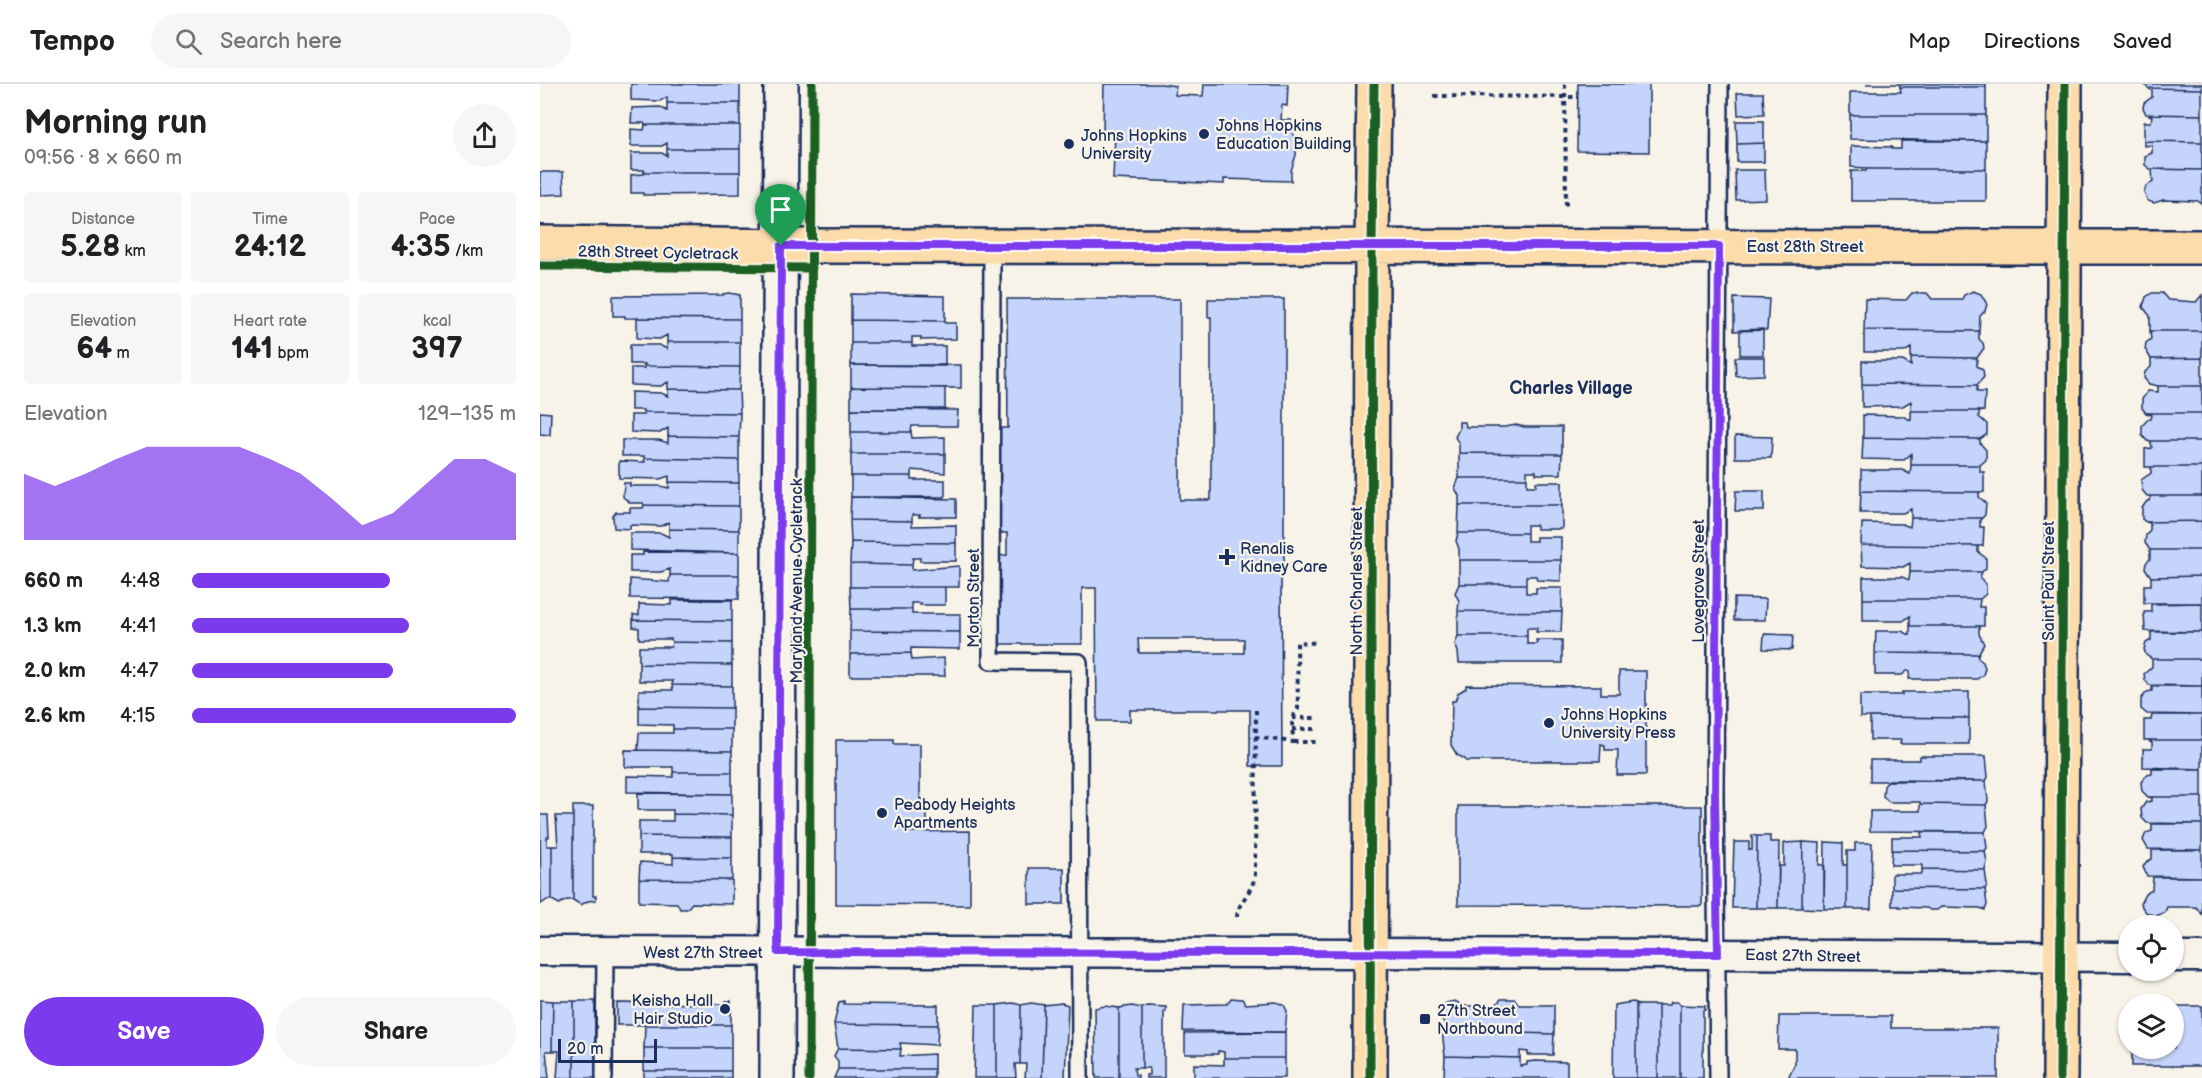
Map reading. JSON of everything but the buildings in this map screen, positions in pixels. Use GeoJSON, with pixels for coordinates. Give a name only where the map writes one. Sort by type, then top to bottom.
{"type":"FeatureCollection","features":[{"type":"Feature","properties":{"kind":"main road"},"geometry":{"type":"LineString","coordinates":[[777,1078],[782,84]]}},
{"type":"Feature","properties":{"kind":"main road","name":"North Charles Street"},"geometry":{"type":"LineString","coordinates":[[1370,1078],[1374,84]]}},
{"type":"Feature","properties":{"kind":"main road","name":"Saint Paul Street"},"geometry":{"type":"LineString","coordinates":[[2060,1078],[2065,84]]}},
{"type":"Feature","properties":{"kind":"main road","name":"East 28th Street"},"geometry":{"type":"LineString","coordinates":[[540,243],[781,246],[2202,247]]}},
{"type":"Feature","properties":{"kind":"street","name":"West 27th Street"},"geometry":{"type":"LineString","coordinates":[[540,951],[1370,954]]}},
{"type":"Feature","properties":{"kind":"street","name":"East 27th Street"},"geometry":{"type":"LineString","coordinates":[[1370,954],[2118,957]]}},
{"type":"Feature","properties":{"kind":"street"},"geometry":{"type":"LineString","coordinates":[[2184,957],[2202,957]]}},
{"type":"Feature","properties":{"kind":"lane","name":"Lovegrove Street"},"geometry":{"type":"LineString","coordinates":[[1718,1078],[1715,796],[1719,84]]}},
{"type":"Feature","properties":{"kind":"lane","name":"Morton Street"},"geometry":{"type":"LineString","coordinates":[[992,246],[991,662],[1079,662],[1080,1078]]}},
{"type":"Feature","properties":{"kind":"lane"},"geometry":{"type":"LineString","coordinates":[[604,1078],[605,951]]}},
{"type":"Feature","properties":{"kind":"path"},"geometry":{"type":"LineString","coordinates":[[1565,84],[1566,210]]}},
{"type":"Feature","properties":{"kind":"path"},"geometry":{"type":"LineString","coordinates":[[1434,96],[1577,97]]}},
{"type":"Feature","properties":{"kind":"path"},"geometry":{"type":"LineString","coordinates":[[1293,741],[1292,718],[1298,709],[1297,642],[1317,643]]}},
{"type":"Feature","properties":{"kind":"path"},"geometry":{"type":"LineString","coordinates":[[1237,917],[1237,909],[1252,889],[1256,874],[1256,710]]}},
{"type":"Feature","properties":{"kind":"path"},"geometry":{"type":"LineString","coordinates":[[1292,718],[1317,718]]}},
{"type":"Feature","properties":{"kind":"path"},"geometry":{"type":"LineString","coordinates":[[1292,729],[1316,729]]}},
{"type":"Feature","properties":{"kind":"path"},"geometry":{"type":"LineString","coordinates":[[1255,737],[1316,742]]}},
{"type":"Feature","properties":{"kind":"cycle path","name":"Maryland Avenue Cycletrack"},"geometry":{"type":"LineString","coordinates":[[809,1078],[812,84]]}},
{"type":"Feature","properties":{"kind":"cycle path"},"geometry":{"type":"LineString","coordinates":[[1370,1078],[1374,84]]}},
{"type":"Feature","properties":{"kind":"cycle path"},"geometry":{"type":"LineString","coordinates":[[2060,1078],[2065,84]]}},
{"type":"Feature","properties":{"kind":"cycle path","name":"28th Street Cycletrack"},"geometry":{"type":"LineString","coordinates":[[540,266],[812,268]]}},
{"type":"Feature","properties":{"kind":"place","name":"Johns Hopkins Education Building"},"geometry":{"type":"Point","coordinates":[1204,134]}},
{"type":"Feature","properties":{"kind":"place","name":"Johns Hopkins University"},"geometry":{"type":"Point","coordinates":[1069,144]}},
{"type":"Feature","properties":{"kind":"place","name":"Renalis Kidney Care"},"geometry":{"type":"Point","coordinates":[1227,557]}},
{"type":"Feature","properties":{"kind":"place","name":"Johns Hopkins University Press"},"geometry":{"type":"Point","coordinates":[1549,723]}},
{"type":"Feature","properties":{"kind":"place","name":"Peabody Heights Apartments"},"geometry":{"type":"Point","coordinates":[882,813]}},
{"type":"Feature","properties":{"kind":"place","name":"Keisha Hall Hair Studio"},"geometry":{"type":"Point","coordinates":[725,1009]}},
{"type":"Feature","properties":{"kind":"place","name":"27th Street Northbound"},"geometry":{"type":"Point","coordinates":[1425,1019]}},
{"type":"Feature","properties":{"kind":"district","name":"Charles Village"},"geometry":{"type":"Point","coordinates":[1571,388]}},
{"type":"Feature","properties":{"kind":"route"},"geometry":{"type":"LineString","coordinates":[[781,246],[1719,246],[1715,796],[1718,954],[778,952],[781,246]]}}]}
